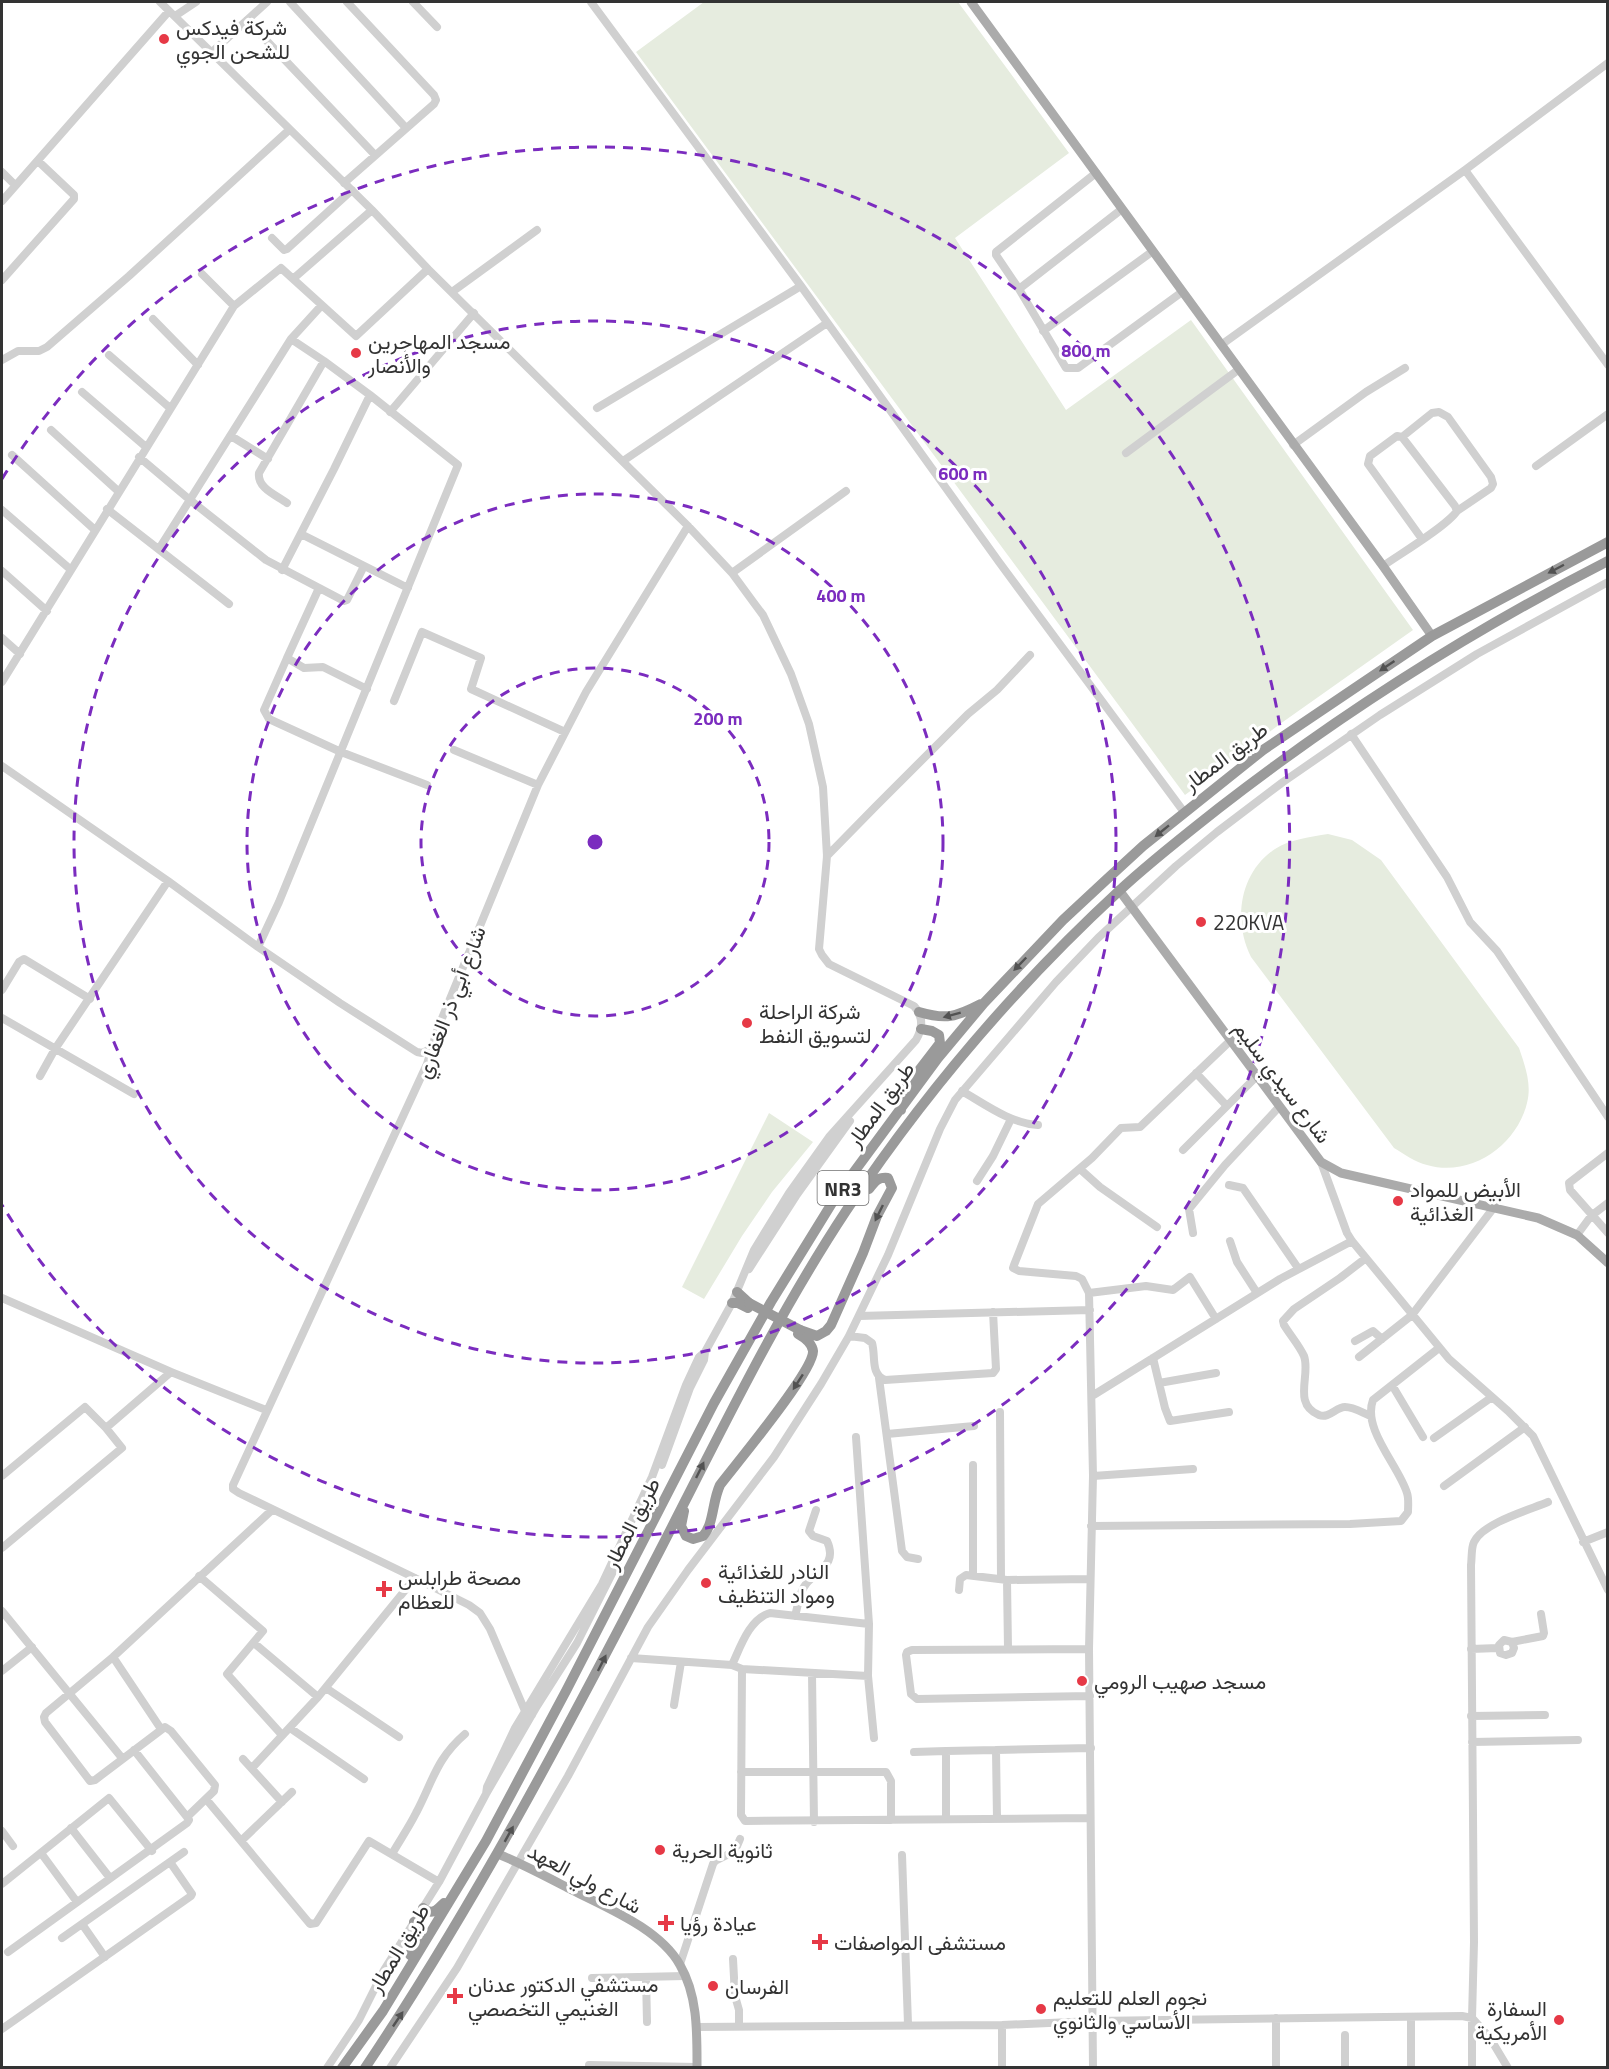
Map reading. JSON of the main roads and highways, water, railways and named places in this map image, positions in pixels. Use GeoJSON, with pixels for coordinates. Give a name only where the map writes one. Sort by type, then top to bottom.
{"type":"FeatureCollection","features":[{"type":"Feature","properties":{"kind":"highway","name":"طريق المطار"},"geometry":{"type":"LineString","coordinates":[[342,2067],[393,1994],[486,1841],[714,1403],[771,1302],[837,1195],[938,1058],[984,1003],[1072,912],[1143,846],[1263,750],[1432,636],[1608,542]]}},
{"type":"Feature","properties":{"kind":"highway","name":"طريق المطار"},"geometry":{"type":"LineString","coordinates":[[365,2067],[446,1943],[498,1854],[593,1679],[722,1427],[811,1269],[844,1214],[912,1117],[962,1054],[1034,975],[1119,890],[1268,770],[1400,679],[1564,583],[1608,561]]}},
{"type":"Feature","properties":{"kind":"highway"},"geometry":{"type":"LineString","coordinates":[[919,1012],[942,1018],[984,1003]]}},
{"type":"Feature","properties":{"kind":"highway"},"geometry":{"type":"LineString","coordinates":[[900,1110],[900,1095],[940,1043],[936,1032],[921,1029]]}},
{"type":"Feature","properties":{"kind":"highway"},"geometry":{"type":"LineString","coordinates":[[732,1303],[748,1305],[799,1332],[817,1336],[826,1331],[863,1253],[877,1216],[890,1195],[892,1188],[888,1178],[877,1179],[873,1183],[811,1269]]}},
{"type":"Feature","properties":{"kind":"highway"},"geometry":{"type":"LineString","coordinates":[[737,1292],[748,1305]]}},
{"type":"Feature","properties":{"kind":"highway"},"geometry":{"type":"LineString","coordinates":[[687,1498],[681,1526],[686,1536],[699,1539],[715,1526],[715,1497],[720,1485],[792,1392],[812,1359],[811,1345],[799,1332]]}},
{"type":"Feature","properties":{"kind":"highway"},"geometry":{"type":"LineString","coordinates":[[423,1908],[428,1912],[436,1911],[458,1887]]}},
{"type":"Feature","properties":{"kind":"highway"},"geometry":{"type":"LineString","coordinates":[[393,1994],[417,1940],[417,1929],[414,1922]]}},
{"type":"Feature","properties":{"kind":"main road"},"geometry":{"type":"LineString","coordinates":[[971,2],[1432,636]]}},
{"type":"Feature","properties":{"kind":"main road","name":"شارع سيدي سليم"},"geometry":{"type":"LineString","coordinates":[[1119,890],[1321,1162],[1341,1173],[1495,1206],[1538,1218],[1577,1235],[1608,1263]]}},
{"type":"Feature","properties":{"kind":"main road","name":"شارع ولي العهد"},"geometry":{"type":"LineString","coordinates":[[498,1854],[518,1862],[638,1925],[664,1946],[680,1964],[691,1989],[697,2027],[697,2067]]}},
{"type":"Feature","properties":{"kind":"place","name":"شركة فيدكس للشحن الجوي"},"geometry":{"type":"Point","coordinates":[164,39]}},
{"type":"Feature","properties":{"kind":"place","name":"مسجد المهاجرين والأنصار"},"geometry":{"type":"Point","coordinates":[356,353]}},
{"type":"Feature","properties":{"kind":"place","name":"220KVA"},"geometry":{"type":"Point","coordinates":[1201,922]}},
{"type":"Feature","properties":{"kind":"place","name":"شركة الراحلة لتسويق النفط"},"geometry":{"type":"Point","coordinates":[747,1023]}},
{"type":"Feature","properties":{"kind":"place","name":"الأبيض للمواد الغذائية"},"geometry":{"type":"Point","coordinates":[1398,1201]}},
{"type":"Feature","properties":{"kind":"place","name":"النادر للغذائية ومواد التنظيف"},"geometry":{"type":"Point","coordinates":[706,1583]}},
{"type":"Feature","properties":{"kind":"place","name":"مصحة طرابلس للعظام"},"geometry":{"type":"Point","coordinates":[384,1589]}},
{"type":"Feature","properties":{"kind":"place","name":"مسجد صهيب الرومي"},"geometry":{"type":"Point","coordinates":[1082,1681]}},
{"type":"Feature","properties":{"kind":"place","name":"ثانوية الحرية"},"geometry":{"type":"Point","coordinates":[660,1850]}},
{"type":"Feature","properties":{"kind":"place","name":"عيادة رؤيا"},"geometry":{"type":"Point","coordinates":[666,1923]}},
{"type":"Feature","properties":{"kind":"place","name":"مستشفى المواصفات"},"geometry":{"type":"Point","coordinates":[820,1942]}},
{"type":"Feature","properties":{"kind":"place","name":"الفرسان"},"geometry":{"type":"Point","coordinates":[713,1986]}},
{"type":"Feature","properties":{"kind":"place","name":"مستشفي الدكتور عدنان الغنيمي التخصصي"},"geometry":{"type":"Point","coordinates":[455,1996]}},
{"type":"Feature","properties":{"kind":"place","name":"نجوم العلم للتعليم الأساسي والثانوي"},"geometry":{"type":"Point","coordinates":[1041,2009]}},
{"type":"Feature","properties":{"kind":"place","name":"السفارة الأمريكية"},"geometry":{"type":"Point","coordinates":[1559,2020]}}]}
